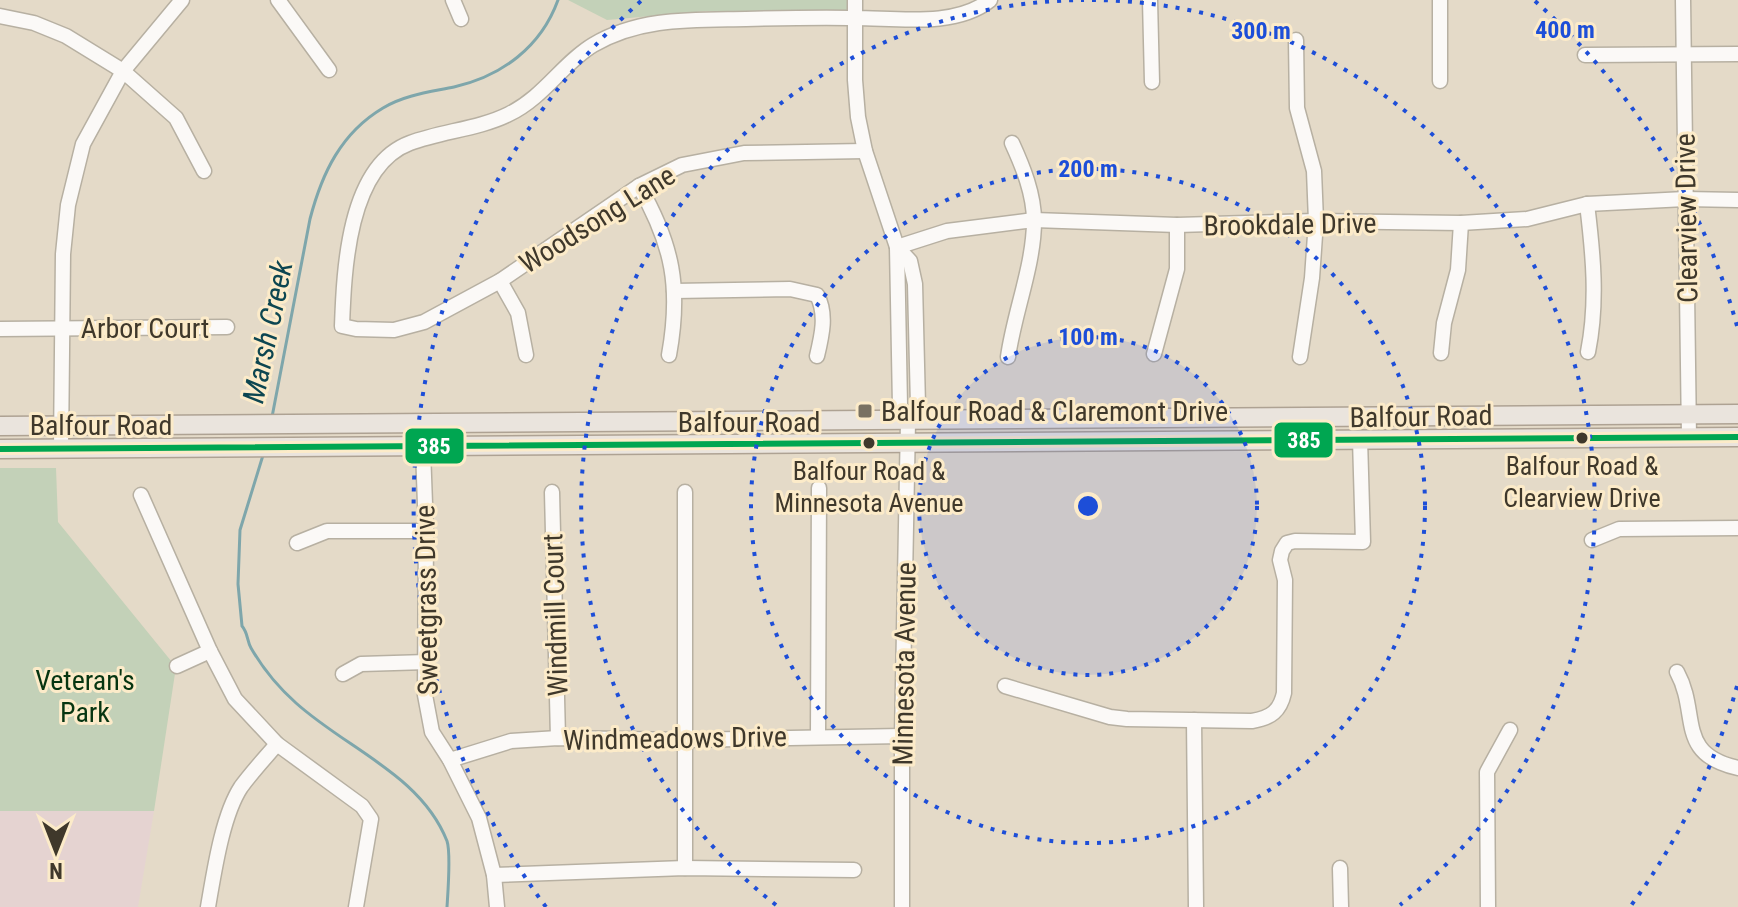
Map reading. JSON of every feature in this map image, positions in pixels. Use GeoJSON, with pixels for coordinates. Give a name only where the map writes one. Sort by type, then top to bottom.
{"type":"FeatureCollection","features":[{"type":"Feature","properties":{"kind":"main road","name":"Balfour Road"},"geometry":{"type":"LineString","coordinates":[[0,426],[1738,414]]}},
{"type":"Feature","properties":{"kind":"main road","name":"Balfour Road"},"geometry":{"type":"LineString","coordinates":[[0,449],[1738,437]]}},
{"type":"Feature","properties":{"kind":"street"},"geometry":{"type":"LineString","coordinates":[[61,448],[63,254],[68,205],[83,144],[123,71],[182,0]]}},
{"type":"Feature","properties":{"kind":"street"},"geometry":{"type":"LineString","coordinates":[[278,0],[329,70]]}},
{"type":"Feature","properties":{"kind":"street"},"geometry":{"type":"LineString","coordinates":[[453,0],[461,19]]}},
{"type":"Feature","properties":{"kind":"street","name":"Minnesota Avenue"},"geometry":{"type":"LineString","coordinates":[[855,0],[858,117],[865,151],[897,247],[900,406],[908,421],[902,907]]}},
{"type":"Feature","properties":{"kind":"street"},"geometry":{"type":"LineString","coordinates":[[856,18],[931,18],[959,14],[990,0]]}},
{"type":"Feature","properties":{"kind":"street"},"geometry":{"type":"LineString","coordinates":[[1150,0],[1152,82]]}},
{"type":"Feature","properties":{"kind":"street"},"geometry":{"type":"LineString","coordinates":[[1440,0],[1440,81]]}},
{"type":"Feature","properties":{"kind":"street","name":"Clearview Drive"},"geometry":{"type":"LineString","coordinates":[[1683,0],[1689,437]]}},
{"type":"Feature","properties":{"kind":"street"},"geometry":{"type":"LineString","coordinates":[[0,16],[34,23],[66,36],[123,71],[176,118],[204,171]]}},
{"type":"Feature","properties":{"kind":"street","name":"Woodsong Lane"},"geometry":{"type":"LineString","coordinates":[[856,18],[669,21],[641,25],[589,47],[539,95],[508,115],[407,144],[381,164],[361,198],[344,275],[342,326],[394,330],[424,322],[500,281],[639,186],[682,165],[744,153],[865,151]]}},
{"type":"Feature","properties":{"kind":"street"},"geometry":{"type":"LineString","coordinates":[[1296,40],[1297,108],[1314,171],[1316,221],[1312,278],[1300,357]]}},
{"type":"Feature","properties":{"kind":"street"},"geometry":{"type":"LineString","coordinates":[[1585,55],[1738,54]]}},
{"type":"Feature","properties":{"kind":"street"},"geometry":{"type":"LineString","coordinates":[[1008,357],[1034,220],[1026,173],[1012,143]]}},
{"type":"Feature","properties":{"kind":"street"},"geometry":{"type":"LineString","coordinates":[[639,186],[666,240],[674,291],[669,355]]}},
{"type":"Feature","properties":{"kind":"street","name":"Brookdale Drive"},"geometry":{"type":"LineString","coordinates":[[897,247],[947,231],[1034,220],[1177,225],[1316,221],[1461,223],[1527,219],[1587,204],[1685,199],[1738,200]]}},
{"type":"Feature","properties":{"kind":"street"},"geometry":{"type":"LineString","coordinates":[[1587,204],[1594,254],[1594,323],[1588,352]]}},
{"type":"Feature","properties":{"kind":"street"},"geometry":{"type":"LineString","coordinates":[[1441,353],[1444,323],[1458,270],[1461,223]]}},
{"type":"Feature","properties":{"kind":"street"},"geometry":{"type":"LineString","coordinates":[[1154,354],[1177,269],[1177,225]]}},
{"type":"Feature","properties":{"kind":"street"},"geometry":{"type":"LineString","coordinates":[[500,281],[518,313],[526,355]]}},
{"type":"Feature","properties":{"kind":"street"},"geometry":{"type":"LineString","coordinates":[[674,291],[790,289],[817,295],[823,312],[823,334],[817,356]]}},
{"type":"Feature","properties":{"kind":"street","name":"Arbor Court"},"geometry":{"type":"LineString","coordinates":[[0,329],[227,327]]}},
{"type":"Feature","properties":{"kind":"street","name":"Sweetgrass Drive"},"geometry":{"type":"LineString","coordinates":[[422,423],[426,531],[425,695],[432,732],[479,818],[494,875],[497,907]]}},
{"type":"Feature","properties":{"kind":"street"},"geometry":{"type":"LineString","coordinates":[[1005,686],[1110,717],[1265,719],[1281,705],[1284,693],[1285,580],[1280,560],[1282,551],[1287,543],[1295,541],[1363,542],[1360,439]]}},
{"type":"Feature","properties":{"kind":"street"},"geometry":{"type":"LineString","coordinates":[[818,736],[819,488]]}},
{"type":"Feature","properties":{"kind":"street","name":"Windmill Court"},"geometry":{"type":"LineString","coordinates":[[552,492],[558,738]]}},
{"type":"Feature","properties":{"kind":"street"},"geometry":{"type":"LineString","coordinates":[[685,492],[685,868]]}},
{"type":"Feature","properties":{"kind":"street"},"geometry":{"type":"LineString","coordinates":[[141,495],[210,651],[235,699],[277,744],[362,806],[371,819],[356,907]]}},
{"type":"Feature","properties":{"kind":"street"},"geometry":{"type":"LineString","coordinates":[[1592,540],[1619,529],[1738,528]]}},
{"type":"Feature","properties":{"kind":"street"},"geometry":{"type":"LineString","coordinates":[[297,543],[327,531],[426,531]]}},
{"type":"Feature","properties":{"kind":"street"},"geometry":{"type":"LineString","coordinates":[[177,666],[210,651]]}},
{"type":"Feature","properties":{"kind":"street"},"geometry":{"type":"LineString","coordinates":[[343,674],[361,664],[427,662]]}},
{"type":"Feature","properties":{"kind":"street"},"geometry":{"type":"LineString","coordinates":[[1677,672],[1685,693],[1692,735],[1698,746],[1722,765],[1738,768]]}},
{"type":"Feature","properties":{"kind":"street"},"geometry":{"type":"LineString","coordinates":[[1194,720],[1196,907]]}},
{"type":"Feature","properties":{"kind":"street"},"geometry":{"type":"LineString","coordinates":[[1488,907],[1487,772],[1510,730]]}},
{"type":"Feature","properties":{"kind":"street","name":"Windmeadows Drive"},"geometry":{"type":"LineString","coordinates":[[450,760],[511,741],[558,738],[687,740],[902,736]]}},
{"type":"Feature","properties":{"kind":"street"},"geometry":{"type":"LineString","coordinates":[[208,907],[214,868],[240,789],[277,744]]}},
{"type":"Feature","properties":{"kind":"street"},"geometry":{"type":"LineString","coordinates":[[494,875],[685,868],[854,870]]}},
{"type":"Feature","properties":{"kind":"street"},"geometry":{"type":"LineString","coordinates":[[1340,868],[1341,907]]}},
{"type":"Feature","properties":{"kind":"shaded area"},"geometry":{"type":"Polygon","coordinates":[[[0,811],[154,811],[138,907],[0,907],[0,811]]]}},
{"type":"Feature","properties":{"kind":"green space"},"geometry":{"type":"Polygon","coordinates":[[[568,0],[849,0],[850,15],[707,11],[607,20],[568,0]]]}},
{"type":"Feature","properties":{"kind":"green space","name":"Veteran's Park"},"geometry":{"type":"Polygon","coordinates":[[[0,468],[56,468],[58,522],[176,667],[154,811],[0,811],[0,468]]]}},
{"type":"Feature","properties":{"kind":"waterway","name":"Marsh Creek"},"geometry":{"type":"LineString","coordinates":[[272,417],[310,219],[335,156],[356,129],[383,108],[417,94],[472,82],[504,67],[541,32],[558,0]]}},
{"type":"Feature","properties":{"kind":"waterway","name":"Marsh Creek"},"geometry":{"type":"LineString","coordinates":[[264,452],[240,530],[238,584],[242,626],[265,670],[289,697],[401,780],[435,818],[448,847],[447,907]]}},
{"type":"Feature","properties":{"kind":"transit line","name":"385"},"geometry":{"type":"LineString","coordinates":[[0,449],[1738,437]]}},
{"type":"Feature","properties":{"kind":"place","name":"Balfour Road & Claremont Drive"},"geometry":{"type":"Point","coordinates":[865,411]}},
{"type":"Feature","properties":{"kind":"place","name":"Balfour Road & Clearview Drive"},"geometry":{"type":"Point","coordinates":[1582,438]}},
{"type":"Feature","properties":{"kind":"place","name":"Balfour Road & Minnesota Avenue"},"geometry":{"type":"Point","coordinates":[869,443]}}]}
